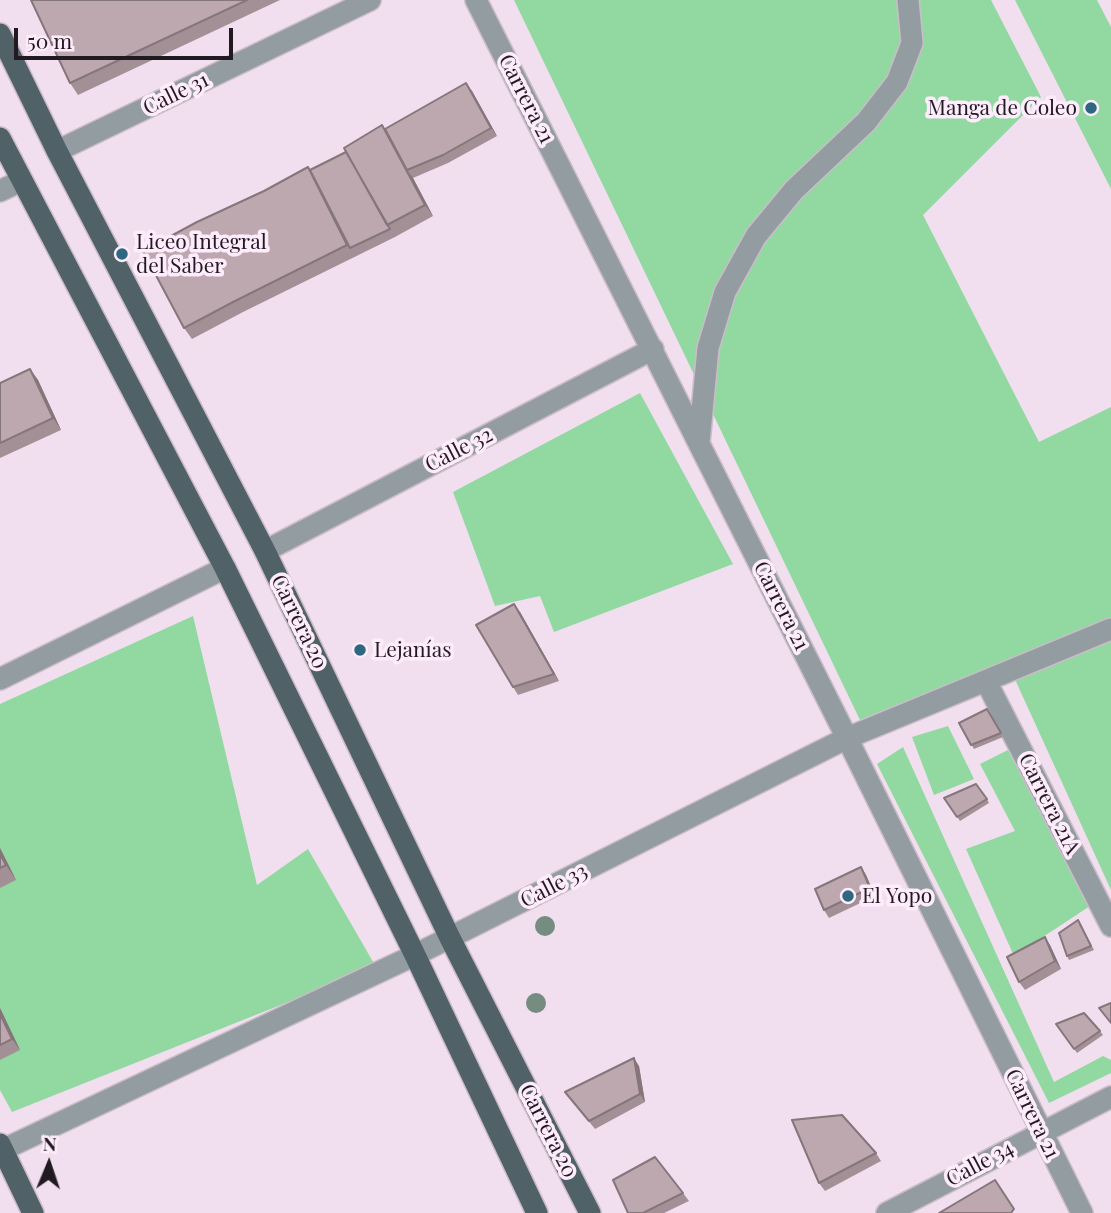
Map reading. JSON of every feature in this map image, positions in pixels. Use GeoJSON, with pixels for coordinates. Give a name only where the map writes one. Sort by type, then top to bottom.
{"type":"FeatureCollection","features":[{"type":"Feature","properties":{"kind":"main road","name":"Carrera 20"},"geometry":{"type":"LineString","coordinates":[[0,34],[57,151],[265,551],[450,938],[590,1213]]}},
{"type":"Feature","properties":{"kind":"main road","name":"Carrera 20"},"geometry":{"type":"LineString","coordinates":[[0,138],[225,568],[537,1213]]}},
{"type":"Feature","properties":{"kind":"main road"},"geometry":{"type":"LineString","coordinates":[[1,1148],[33,1213]]}},
{"type":"Feature","properties":{"kind":"street","name":"Calle 31"},"geometry":{"type":"LineString","coordinates":[[57,151],[370,0]]}},
{"type":"Feature","properties":{"kind":"street","name":"Carrera 21"},"geometry":{"type":"LineString","coordinates":[[476,0],[653,349],[1082,1213]]}},
{"type":"Feature","properties":{"kind":"street"},"geometry":{"type":"LineString","coordinates":[[699,444],[708,348],[725,292],[756,236],[778,208],[866,122],[897,82],[912,43],[908,0]]}},
{"type":"Feature","properties":{"kind":"street"},"geometry":{"type":"LineString","coordinates":[[0,191],[21,181]]}},
{"type":"Feature","properties":{"kind":"street","name":"Calle 32"},"geometry":{"type":"LineString","coordinates":[[265,551],[653,349]]}},
{"type":"Feature","properties":{"kind":"street"},"geometry":{"type":"LineString","coordinates":[[0,679],[225,568]]}},
{"type":"Feature","properties":{"kind":"street","name":"Calle 33"},"geometry":{"type":"LineString","coordinates":[[1,1148],[415,956],[847,738],[1111,629]]}},
{"type":"Feature","properties":{"kind":"street","name":"Carrera 21A"},"geometry":{"type":"LineString","coordinates":[[986,681],[1111,926]]}},
{"type":"Feature","properties":{"kind":"street","name":"Calle 34"},"geometry":{"type":"LineString","coordinates":[[887,1213],[1111,1097]]}},
{"type":"Feature","properties":{"kind":"green space"},"geometry":{"type":"Polygon","coordinates":[[[514,0],[991,0],[1041,97],[923,215],[1039,442],[1111,407],[1111,618],[860,720],[514,0]]]}},
{"type":"Feature","properties":{"kind":"green space","name":"Manga de Coleo"},"geometry":{"type":"Polygon","coordinates":[[[1015,0],[1097,0],[1111,27],[1111,189],[1015,0]]]}},
{"type":"Feature","properties":{"kind":"green space"},"geometry":{"type":"Polygon","coordinates":[[[640,393],[733,564],[554,632],[540,596],[495,606],[453,492],[640,393]]]}},
{"type":"Feature","properties":{"kind":"green space"},"geometry":{"type":"Polygon","coordinates":[[[193,616],[257,885],[308,849],[376,967],[12,1112],[0,1090],[0,704],[193,616]]]}},
{"type":"Feature","properties":{"kind":"green space"},"geometry":{"type":"Polygon","coordinates":[[[1111,632],[1111,890],[1013,675],[1111,632]]]}},
{"type":"Feature","properties":{"kind":"green space"},"geometry":{"type":"Polygon","coordinates":[[[948,726],[974,779],[934,795],[912,737],[948,726]]]}},
{"type":"Feature","properties":{"kind":"green space"},"geometry":{"type":"Polygon","coordinates":[[[903,747],[1054,1082],[1103,1056],[1111,1060],[1111,1073],[1049,1103],[877,764],[903,747]]]}},
{"type":"Feature","properties":{"kind":"green space"},"geometry":{"type":"Polygon","coordinates":[[[1008,750],[1090,906],[1014,956],[966,849],[1015,831],[980,764],[1008,750]]]}},
{"type":"Feature","properties":{"kind":"building"},"geometry":{"type":"Polygon","coordinates":[[[31,0],[247,0],[70,83],[31,0]]]}},
{"type":"Feature","properties":{"kind":"building"},"geometry":{"type":"Polygon","coordinates":[[[466,83],[491,128],[443,155],[407,170],[385,129],[466,83]]]}},
{"type":"Feature","properties":{"kind":"building"},"geometry":{"type":"Polygon","coordinates":[[[382,125],[425,205],[387,225],[344,148],[382,125]]]}},
{"type":"Feature","properties":{"kind":"building"},"geometry":{"type":"Polygon","coordinates":[[[346,152],[390,229],[350,248],[310,170],[346,152]]]}},
{"type":"Feature","properties":{"kind":"building"},"geometry":{"type":"Polygon","coordinates":[[[308,167],[347,245],[184,328],[143,251],[308,167]]]}},
{"type":"Feature","properties":{"kind":"building"},"geometry":{"type":"Polygon","coordinates":[[[30,369],[53,418],[0,443],[0,383],[30,369]]]}},
{"type":"Feature","properties":{"kind":"building"},"geometry":{"type":"Polygon","coordinates":[[[514,604],[554,674],[513,687],[476,625],[514,604]]]}},
{"type":"Feature","properties":{"kind":"building"},"geometry":{"type":"Polygon","coordinates":[[[987,709],[1001,733],[971,745],[959,723],[987,709]]]}},
{"type":"Feature","properties":{"kind":"building"},"geometry":{"type":"Polygon","coordinates":[[[976,784],[987,799],[957,817],[944,798],[976,784]]]}},
{"type":"Feature","properties":{"kind":"building"},"geometry":{"type":"Polygon","coordinates":[[[0,854],[6,865],[0,868],[0,854]]]}},
{"type":"Feature","properties":{"kind":"building"},"geometry":{"type":"Polygon","coordinates":[[[861,867],[870,888],[824,910],[815,889],[861,867]]]}},
{"type":"Feature","properties":{"kind":"building"},"geometry":{"type":"Polygon","coordinates":[[[1078,920],[1091,946],[1067,956],[1059,933],[1078,920]]]}},
{"type":"Feature","properties":{"kind":"building"},"geometry":{"type":"Polygon","coordinates":[[[1045,937],[1055,961],[1019,982],[1007,957],[1045,937]]]}},
{"type":"Feature","properties":{"kind":"building"},"geometry":{"type":"Polygon","coordinates":[[[1111,1003],[1111,1023],[1099,1008],[1111,1003]]]}},
{"type":"Feature","properties":{"kind":"building"},"geometry":{"type":"Polygon","coordinates":[[[1084,1013],[1100,1031],[1074,1049],[1056,1024],[1084,1013]]]}},
{"type":"Feature","properties":{"kind":"building"},"geometry":{"type":"Polygon","coordinates":[[[0,1014],[12,1039],[0,1045],[0,1014]]]}},
{"type":"Feature","properties":{"kind":"building"},"geometry":{"type":"Polygon","coordinates":[[[634,1058],[640,1094],[589,1121],[565,1092],[634,1058]]]}},
{"type":"Feature","properties":{"kind":"building"},"geometry":{"type":"Polygon","coordinates":[[[842,1115],[876,1153],[819,1183],[792,1120],[842,1115]]]}},
{"type":"Feature","properties":{"kind":"building"},"geometry":{"type":"Polygon","coordinates":[[[655,1157],[683,1193],[643,1213],[628,1213],[613,1180],[655,1157]]]}},
{"type":"Feature","properties":{"kind":"building"},"geometry":{"type":"Polygon","coordinates":[[[995,1180],[1014,1209],[1011,1213],[939,1213],[995,1180]]]}},
{"type":"Feature","properties":{"kind":"place","name":"Manga de Coleo"},"geometry":{"type":"Point","coordinates":[1091,108]}},
{"type":"Feature","properties":{"kind":"place","name":"Liceo Integral del Saber"},"geometry":{"type":"Point","coordinates":[122,254]}},
{"type":"Feature","properties":{"kind":"place","name":"Lejanías"},"geometry":{"type":"Point","coordinates":[360,650]}},
{"type":"Feature","properties":{"kind":"place","name":"El Yopo"},"geometry":{"type":"Point","coordinates":[848,896]}}]}
